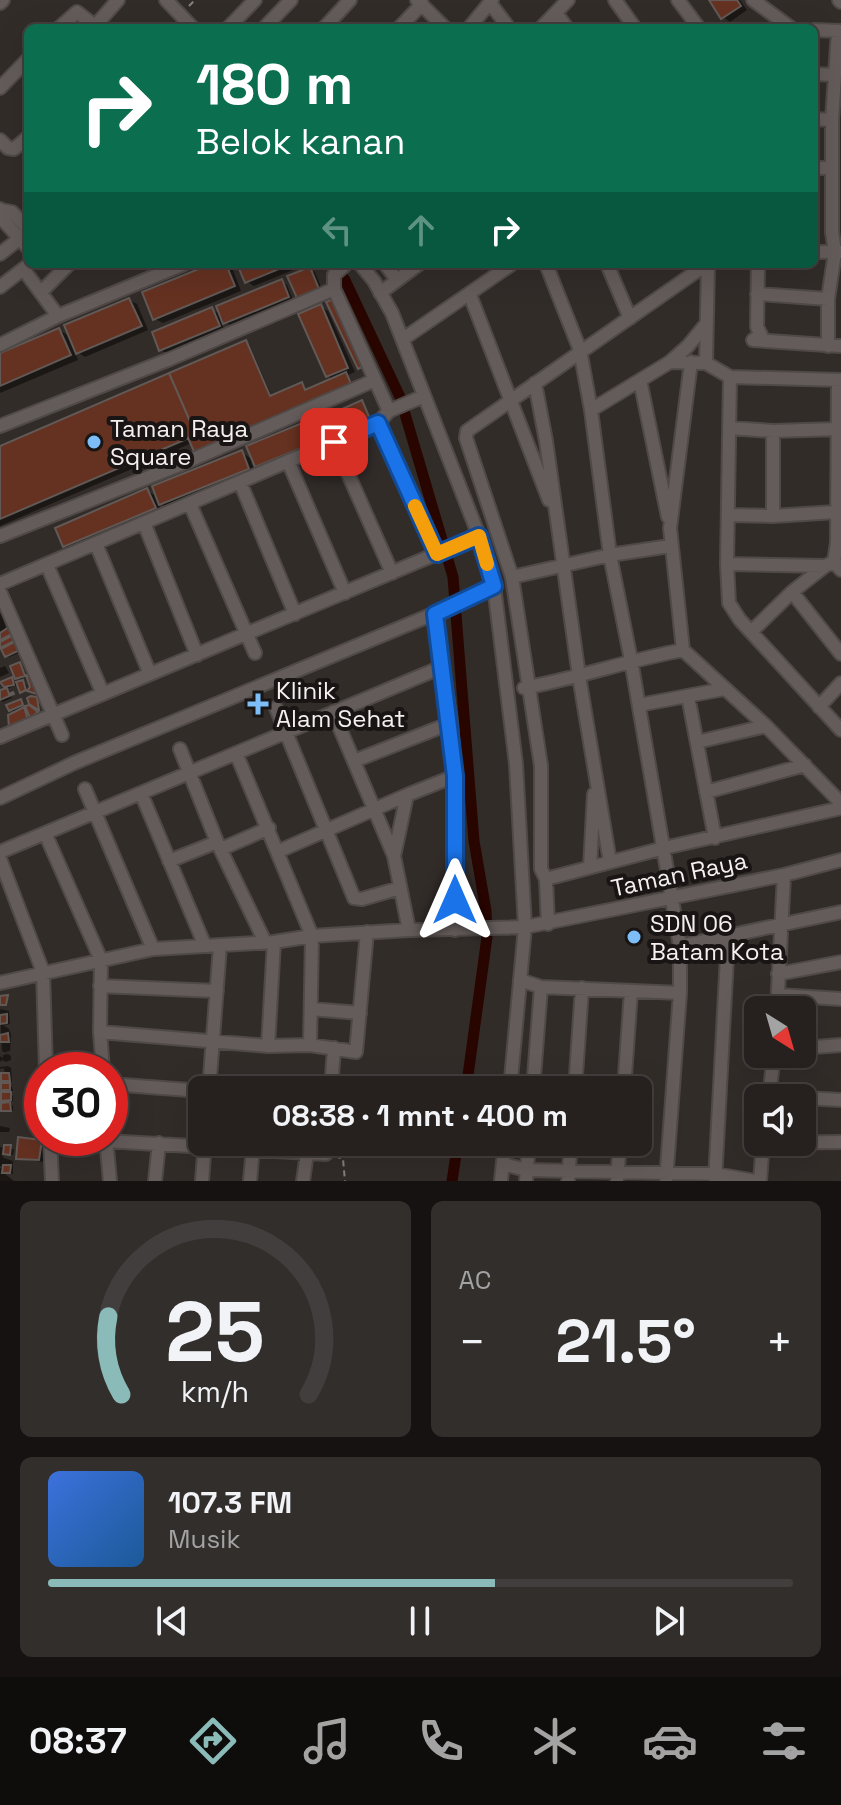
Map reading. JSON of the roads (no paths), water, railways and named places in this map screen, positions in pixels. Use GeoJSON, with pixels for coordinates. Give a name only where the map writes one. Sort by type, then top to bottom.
{"type":"FeatureCollection","features":[{"type":"Feature","properties":{"kind":"street"},"geometry":{"type":"LineString","coordinates":[[98,24],[118,0]]}},
{"type":"Feature","properties":{"kind":"street"},"geometry":{"type":"LineString","coordinates":[[166,0],[189,24]]}},
{"type":"Feature","properties":{"kind":"street"},"geometry":{"type":"LineString","coordinates":[[232,24],[255,0]]}},
{"type":"Feature","properties":{"kind":"street"},"geometry":{"type":"LineString","coordinates":[[268,24],[291,0]]}},
{"type":"Feature","properties":{"kind":"street"},"geometry":{"type":"LineString","coordinates":[[328,24],[350,0]]}},
{"type":"Feature","properties":{"kind":"street"},"geometry":{"type":"LineString","coordinates":[[545,24],[568,0]]}},
{"type":"Feature","properties":{"kind":"street"},"geometry":{"type":"LineString","coordinates":[[615,0],[632,24]]}},
{"type":"Feature","properties":{"kind":"street"},"geometry":{"type":"LineString","coordinates":[[678,0],[696,24]]}},
{"type":"Feature","properties":{"kind":"street"},"geometry":{"type":"LineString","coordinates":[[753,0],[786,24]]}},
{"type":"Feature","properties":{"kind":"street"},"geometry":{"type":"LineString","coordinates":[[472,24],[491,1],[506,24]]}},
{"type":"Feature","properties":{"kind":"street"},"geometry":{"type":"LineString","coordinates":[[402,24],[420,2],[441,24]]}},
{"type":"Feature","properties":{"kind":"street"},"geometry":{"type":"LineString","coordinates":[[64,24],[77,12],[92,24]]}},
{"type":"Feature","properties":{"kind":"street"},"geometry":{"type":"LineString","coordinates":[[556,13],[564,24]]}},
{"type":"Feature","properties":{"kind":"street"},"geometry":{"type":"LineString","coordinates":[[758,268],[757,327],[761,335],[753,340],[835,346],[828,299],[838,252],[832,232],[837,212],[832,120],[840,31],[818,30]]}},
{"type":"Feature","properties":{"kind":"street"},"geometry":{"type":"LineString","coordinates":[[0,88],[24,63]]}},
{"type":"Feature","properties":{"kind":"street"},"geometry":{"type":"LineString","coordinates":[[818,74],[835,75]]}},
{"type":"Feature","properties":{"kind":"street"},"geometry":{"type":"LineString","coordinates":[[818,119],[832,120]]}},
{"type":"Feature","properties":{"kind":"street"},"geometry":{"type":"LineString","coordinates":[[0,140],[11,149],[24,141]]}},
{"type":"Feature","properties":{"kind":"street"},"geometry":{"type":"LineString","coordinates":[[1,210],[4,221],[24,236]]}},
{"type":"Feature","properties":{"kind":"street"},"geometry":{"type":"LineString","coordinates":[[0,254],[24,238]]}},
{"type":"Feature","properties":{"kind":"street"},"geometry":{"type":"LineString","coordinates":[[0,287],[26,268]]}},
{"type":"Feature","properties":{"kind":"street"},"geometry":{"type":"LineString","coordinates":[[28,268],[58,316]]}},
{"type":"Feature","properties":{"kind":"street"},"geometry":{"type":"LineString","coordinates":[[42,291],[65,268]]}},
{"type":"Feature","properties":{"kind":"street"},"geometry":{"type":"LineString","coordinates":[[0,345],[58,316],[174,268]]}},
{"type":"Feature","properties":{"kind":"street"},"geometry":{"type":"LineString","coordinates":[[363,268],[392,313],[403,339],[479,536],[494,586],[516,764],[525,927],[511,1076]]}},
{"type":"Feature","properties":{"kind":"street"},"geometry":{"type":"LineString","coordinates":[[388,268],[397,280]]}},
{"type":"Feature","properties":{"kind":"street"},"geometry":{"type":"LineString","coordinates":[[380,293],[414,268]]}},
{"type":"Feature","properties":{"kind":"street"},"geometry":{"type":"LineString","coordinates":[[403,339],[507,268]]}},
{"type":"Feature","properties":{"kind":"street"},"geometry":{"type":"LineString","coordinates":[[548,268],[580,350],[610,555],[680,946],[680,993],[666,1177]]}},
{"type":"Feature","properties":{"kind":"street"},"geometry":{"type":"LineString","coordinates":[[610,268],[630,318]]}},
{"type":"Feature","properties":{"kind":"street"},"geometry":{"type":"LineString","coordinates":[[548,924],[546,879],[541,869],[541,766],[512,577],[466,438],[467,431],[701,268]]}},
{"type":"Feature","properties":{"kind":"street"},"geometry":{"type":"LineString","coordinates":[[706,363],[707,268]]}},
{"type":"Feature","properties":{"kind":"street"},"geometry":{"type":"LineString","coordinates":[[0,426],[170,359],[339,274],[375,380],[397,408]]}},
{"type":"Feature","properties":{"kind":"street"},"geometry":{"type":"LineString","coordinates":[[757,294],[828,299]]}},
{"type":"Feature","properties":{"kind":"street"},"geometry":{"type":"LineString","coordinates":[[470,295],[555,514]]}},
{"type":"Feature","properties":{"kind":"street"},"geometry":{"type":"LineString","coordinates":[[591,410],[670,362],[706,324]]}},
{"type":"Feature","properties":{"kind":"street"},"geometry":{"type":"LineString","coordinates":[[670,362],[706,363],[730,377],[840,380],[837,543],[833,566],[792,592],[752,631]]}},
{"type":"Feature","properties":{"kind":"street"},"geometry":{"type":"LineString","coordinates":[[546,879],[841,805],[766,726],[683,650],[670,528],[691,362]]}},
{"type":"Feature","properties":{"kind":"street"},"geometry":{"type":"LineString","coordinates":[[730,377],[729,603],[841,730]]}},
{"type":"Feature","properties":{"kind":"street"},"geometry":{"type":"LineString","coordinates":[[0,536],[182,464],[375,380]]}},
{"type":"Feature","properties":{"kind":"street"},"geometry":{"type":"LineString","coordinates":[[640,380],[670,528]]}},
{"type":"Feature","properties":{"kind":"street"},"geometry":{"type":"LineString","coordinates":[[535,383],[610,862]]}},
{"type":"Feature","properties":{"kind":"street"},"geometry":{"type":"LineString","coordinates":[[0,584],[378,423],[397,408],[424,396]]}},
{"type":"Feature","properties":{"kind":"street"},"geometry":{"type":"LineString","coordinates":[[378,423],[442,552]]}},
{"type":"Feature","properties":{"kind":"street"},"geometry":{"type":"LineString","coordinates":[[729,428],[773,431],[838,429]]}},
{"type":"Feature","properties":{"kind":"street"},"geometry":{"type":"LineString","coordinates":[[773,431],[773,516]]}},
{"type":"Feature","properties":{"kind":"street"},"geometry":{"type":"LineString","coordinates":[[334,442],[392,573]]}},
{"type":"Feature","properties":{"kind":"street"},"geometry":{"type":"LineString","coordinates":[[288,461],[345,593]]}},
{"type":"Feature","properties":{"kind":"street"},"geometry":{"type":"LineString","coordinates":[[240,482],[295,614]]}},
{"type":"Feature","properties":{"kind":"street"},"geometry":{"type":"LineString","coordinates":[[190,504],[255,653]]}},
{"type":"Feature","properties":{"kind":"street"},"geometry":{"type":"LineString","coordinates":[[728,515],[836,512]]}},
{"type":"Feature","properties":{"kind":"street"},"geometry":{"type":"LineString","coordinates":[[144,523],[197,655]]}},
{"type":"Feature","properties":{"kind":"street"},"geometry":{"type":"LineString","coordinates":[[1,733],[53,715],[479,536]]}},
{"type":"Feature","properties":{"kind":"street"},"geometry":{"type":"LineString","coordinates":[[96,544],[150,674]]}},
{"type":"Feature","properties":{"kind":"street"},"geometry":{"type":"LineString","coordinates":[[512,577],[610,555],[670,546]]}},
{"type":"Feature","properties":{"kind":"street"},"geometry":{"type":"LineString","coordinates":[[727,564],[833,566]]}},
{"type":"Feature","properties":{"kind":"street"},"geometry":{"type":"LineString","coordinates":[[47,565],[103,694]]}},
{"type":"Feature","properties":{"kind":"street"},"geometry":{"type":"LineString","coordinates":[[0,798],[74,763],[435,614],[494,586]]}},
{"type":"Feature","properties":{"kind":"street"},"geometry":{"type":"LineString","coordinates":[[0,592],[62,735]]}},
{"type":"Feature","properties":{"kind":"street"},"geometry":{"type":"LineString","coordinates":[[792,592],[841,654]]}},
{"type":"Feature","properties":{"kind":"street"},"geometry":{"type":"LineString","coordinates":[[435,614],[451,723],[455,776],[455,930]]}},
{"type":"Feature","properties":{"kind":"street"},"geometry":{"type":"LineString","coordinates":[[509,690],[683,650]]}},
{"type":"Feature","properties":{"kind":"street"},"geometry":{"type":"LineString","coordinates":[[0,852],[442,667]]}},
{"type":"Feature","properties":{"kind":"street"},"geometry":{"type":"LineString","coordinates":[[819,707],[841,683]]}},
{"type":"Feature","properties":{"kind":"street"},"geometry":{"type":"LineString","coordinates":[[639,705],[724,689]]}},
{"type":"Feature","properties":{"kind":"street"},"geometry":{"type":"LineString","coordinates":[[688,696],[715,838]]}},
{"type":"Feature","properties":{"kind":"street"},"geometry":{"type":"LineString","coordinates":[[276,708],[354,898],[362,899],[400,888]]}},
{"type":"Feature","properties":{"kind":"street"},"geometry":{"type":"LineString","coordinates":[[333,712],[394,856],[409,930]]}},
{"type":"Feature","properties":{"kind":"street"},"geometry":{"type":"LineString","coordinates":[[354,761],[451,723]]}},
{"type":"Feature","properties":{"kind":"street"},"geometry":{"type":"LineString","coordinates":[[697,742],[766,726]]}},
{"type":"Feature","properties":{"kind":"street"},"geometry":{"type":"LineString","coordinates":[[180,749],[219,845],[269,942],[268,1046]]}},
{"type":"Feature","properties":{"kind":"street"},"geometry":{"type":"LineString","coordinates":[[236,753],[312,936],[310,1045]]}},
{"type":"Feature","properties":{"kind":"street"},"geometry":{"type":"LineString","coordinates":[[706,792],[805,765]]}},
{"type":"Feature","properties":{"kind":"street"},"geometry":{"type":"LineString","coordinates":[[590,867],[595,772]]}},
{"type":"Feature","properties":{"kind":"street"},"geometry":{"type":"LineString","coordinates":[[279,851],[455,776]]}},
{"type":"Feature","properties":{"kind":"street"},"geometry":{"type":"LineString","coordinates":[[85,789],[153,949]]}},
{"type":"Feature","properties":{"kind":"street"},"geometry":{"type":"LineString","coordinates":[[141,793],[205,946]]}},
{"type":"Feature","properties":{"kind":"street"},"geometry":{"type":"LineString","coordinates":[[394,856],[407,795]]}},
{"type":"Feature","properties":{"kind":"street"},"geometry":{"type":"LineString","coordinates":[[169,861],[269,828]]}},
{"type":"Feature","properties":{"kind":"street"},"geometry":{"type":"LineString","coordinates":[[45,833],[101,960],[102,1052]]}},
{"type":"Feature","properties":{"kind":"street"},"geometry":{"type":"LineString","coordinates":[[0,859],[43,972],[45,1052]]}},
{"type":"Feature","properties":{"kind":"street","name":"Taman Raya"},"geometry":{"type":"LineString","coordinates":[[0,983],[153,949],[367,932],[474,930],[548,924],[784,875],[841,860]]}},
{"type":"Feature","properties":{"kind":"street"},"geometry":{"type":"LineString","coordinates":[[784,875],[779,925],[778,995],[841,999]]}},
{"type":"Feature","properties":{"kind":"street"},"geometry":{"type":"LineString","coordinates":[[680,946],[841,912]]}},
{"type":"Feature","properties":{"kind":"street"},"geometry":{"type":"LineString","coordinates":[[100,1032],[268,1046],[310,1045],[356,1052],[367,932]]}},
{"type":"Feature","properties":{"kind":"street"},"geometry":{"type":"LineString","coordinates":[[716,1178],[728,938]]}},
{"type":"Feature","properties":{"kind":"street"},"geometry":{"type":"LineString","coordinates":[[210,1076],[220,946]]}},
{"type":"Feature","properties":{"kind":"street"},"geometry":{"type":"LineString","coordinates":[[778,974],[841,962]]}},
{"type":"Feature","properties":{"kind":"street"},"geometry":{"type":"LineString","coordinates":[[520,980],[541,987],[680,993]]}},
{"type":"Feature","properties":{"kind":"street"},"geometry":{"type":"LineString","coordinates":[[100,986],[217,991]]}},
{"type":"Feature","properties":{"kind":"street"},"geometry":{"type":"LineString","coordinates":[[534,1076],[541,987]]}},
{"type":"Feature","properties":{"kind":"street"},"geometry":{"type":"LineString","coordinates":[[576,1076],[582,988]]}},
{"type":"Feature","properties":{"kind":"street"},"geometry":{"type":"LineString","coordinates":[[625,1076],[631,991]]}},
{"type":"Feature","properties":{"kind":"street"},"geometry":{"type":"LineString","coordinates":[[311,1009],[360,1013]]}},
{"type":"Feature","properties":{"kind":"street"},"geometry":{"type":"LineString","coordinates":[[816,1047],[841,1045]]}},
{"type":"Feature","properties":{"kind":"street"},"geometry":{"type":"LineString","coordinates":[[332,1076],[334,1048]]}},
{"type":"Feature","properties":{"kind":"street"},"geometry":{"type":"LineString","coordinates":[[128,1085],[188,1090]]}},
{"type":"Feature","properties":{"kind":"street"},"geometry":{"type":"LineString","coordinates":[[816,1099],[841,1100]]}},
{"type":"Feature","properties":{"kind":"street"},"geometry":{"type":"LineString","coordinates":[[128,1141],[188,1144]]}},
{"type":"Feature","properties":{"kind":"street"},"geometry":{"type":"LineString","coordinates":[[816,1142],[841,1142]]}},
{"type":"Feature","properties":{"kind":"street"},"geometry":{"type":"LineString","coordinates":[[155,1181],[159,1143]]}},
{"type":"Feature","properties":{"kind":"street"},"geometry":{"type":"LineString","coordinates":[[51,1156],[52,1181]]}},
{"type":"Feature","properties":{"kind":"street"},"geometry":{"type":"LineString","coordinates":[[108,1156],[110,1181]]}},
{"type":"Feature","properties":{"kind":"street"},"geometry":{"type":"LineString","coordinates":[[202,1181],[204,1156]]}},
{"type":"Feature","properties":{"kind":"street"},"geometry":{"type":"LineString","coordinates":[[250,1181],[252,1156]]}},
{"type":"Feature","properties":{"kind":"street"},"geometry":{"type":"LineString","coordinates":[[303,1181],[307,1156]]}},
{"type":"Feature","properties":{"kind":"street"},"geometry":{"type":"LineString","coordinates":[[501,1181],[504,1156]]}},
{"type":"Feature","properties":{"kind":"street"},"geometry":{"type":"LineString","coordinates":[[568,1176],[570,1156]]}},
{"type":"Feature","properties":{"kind":"street"},"geometry":{"type":"LineString","coordinates":[[617,1177],[619,1156]]}},
{"type":"Feature","properties":{"kind":"street"},"geometry":{"type":"LineString","coordinates":[[503,1164],[526,1175],[758,1181],[761,1156]]}},
{"type":"Feature","properties":{"kind":"waterway"},"geometry":{"type":"LineString","coordinates":[[335,268],[345,280],[400,397],[453,577],[474,841],[486,911],[487,937],[468,1076]]}},
{"type":"Feature","properties":{"kind":"waterway"},"geometry":{"type":"LineString","coordinates":[[452,1181],[456,1156]]}},
{"type":"Feature","properties":{"kind":"place","name":"Taman Raya Square"},"geometry":{"type":"Point","coordinates":[94,442]}},
{"type":"Feature","properties":{"kind":"place","name":"Klinik Alam Sehat"},"geometry":{"type":"Point","coordinates":[258,704]}},
{"type":"Feature","properties":{"kind":"place","name":"SDN 06 Batam Kota"},"geometry":{"type":"Point","coordinates":[634,937]}}]}
